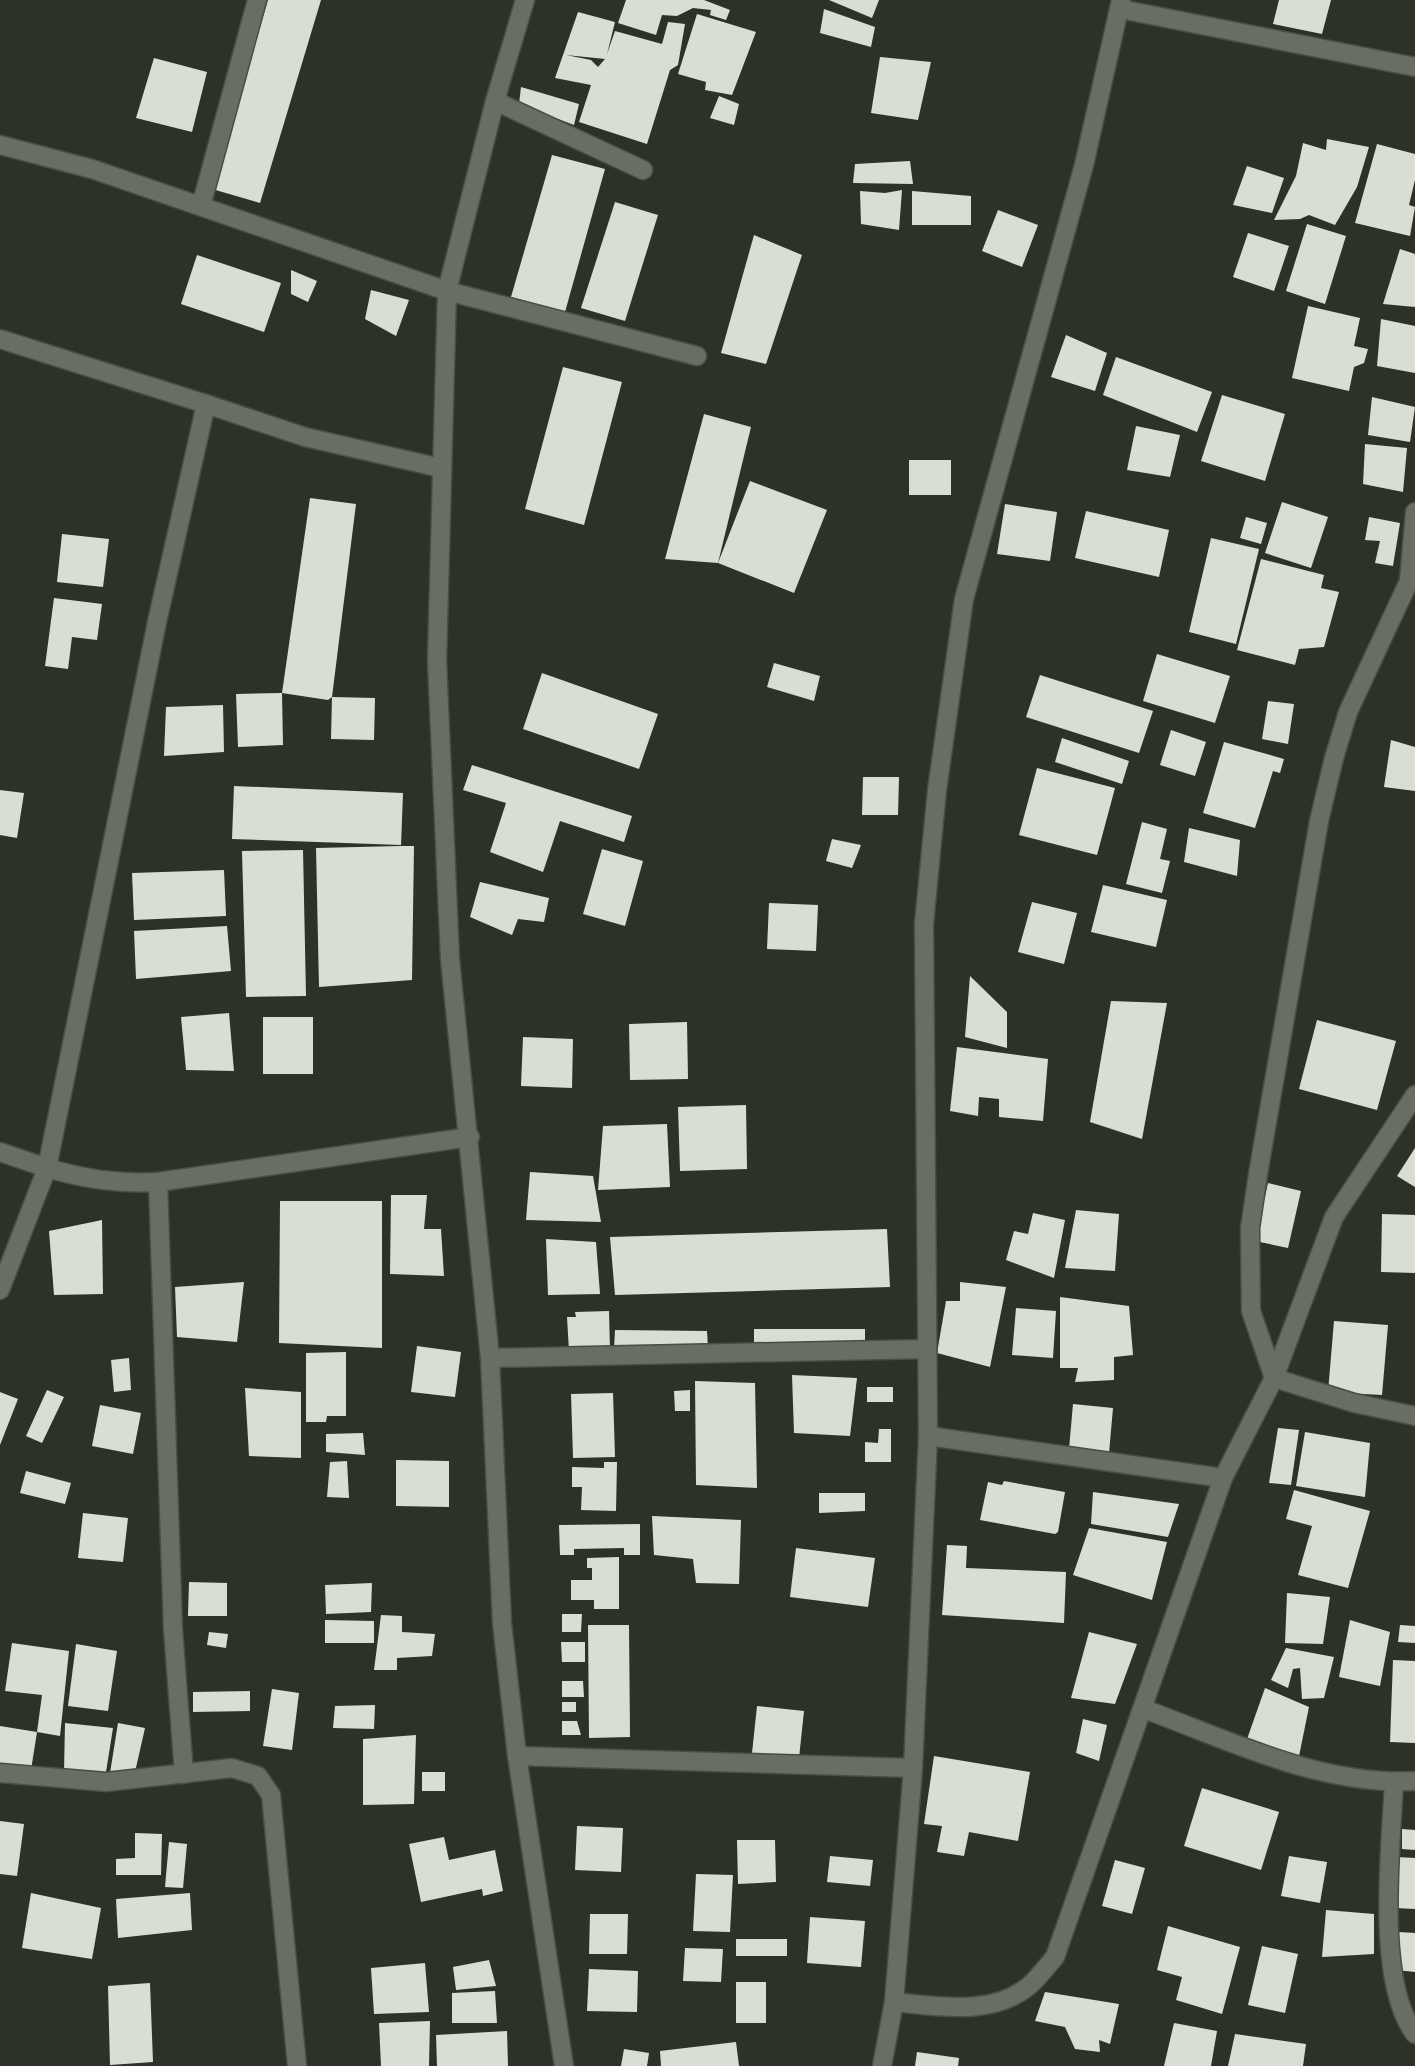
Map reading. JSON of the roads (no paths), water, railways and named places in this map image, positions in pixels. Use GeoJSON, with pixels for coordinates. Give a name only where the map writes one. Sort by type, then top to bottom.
{"type":"FeatureCollection","features":[{"type":"Feature","properties":{"kind":"street"},"geometry":{"type":"LineString","coordinates":[[201,206],[257,0]]}},
{"type":"Feature","properties":{"kind":"street"},"geometry":{"type":"LineString","coordinates":[[525,0],[495,101],[447,292],[437,661],[450,959],[470,1137],[490,1358],[502,1623],[517,1756],[564,2066]]}},
{"type":"Feature","properties":{"kind":"street"},"geometry":{"type":"LineString","coordinates":[[882,2066],[894,2002],[913,1768],[928,1436],[924,924],[937,790],[964,599],[1084,165],[1120,4],[1415,67]]}},
{"type":"Feature","properties":{"kind":"street"},"geometry":{"type":"LineString","coordinates":[[495,101],[643,170]]}},
{"type":"Feature","properties":{"kind":"street"},"geometry":{"type":"LineString","coordinates":[[0,145],[92,169],[447,292],[697,356]]}},
{"type":"Feature","properties":{"kind":"street"},"geometry":{"type":"LineString","coordinates":[[0,339],[305,437],[441,468]]}},
{"type":"Feature","properties":{"kind":"street"},"geometry":{"type":"LineString","coordinates":[[0,1290],[47,1168],[157,622],[206,404]]}},
{"type":"Feature","properties":{"kind":"street"},"geometry":{"type":"LineString","coordinates":[[1274,1378],[1251,1311],[1250,1228],[1258,1174],[1319,821],[1348,712],[1409,581],[1415,512]]}},
{"type":"Feature","properties":{"kind":"street"},"geometry":{"type":"LineString","coordinates":[[894,2002],[957,2008],[998,2003],[1028,1986],[1055,1957],[1223,1478],[1274,1378],[1334,1217],[1415,1095]]}},
{"type":"Feature","properties":{"kind":"street"},"geometry":{"type":"LineString","coordinates":[[0,1152],[88,1180],[120,1184],[158,1182],[470,1137]]}},
{"type":"Feature","properties":{"kind":"street"},"geometry":{"type":"LineString","coordinates":[[158,1182],[173,1629],[184,1774]]}},
{"type":"Feature","properties":{"kind":"street"},"geometry":{"type":"LineString","coordinates":[[490,1358],[927,1349]]}},
{"type":"Feature","properties":{"kind":"street"},"geometry":{"type":"LineString","coordinates":[[1274,1378],[1354,1403],[1415,1416]]}},
{"type":"Feature","properties":{"kind":"street"},"geometry":{"type":"LineString","coordinates":[[928,1436],[1223,1478]]}},
{"type":"Feature","properties":{"kind":"street"},"geometry":{"type":"LineString","coordinates":[[1144,1709],[1308,1769],[1350,1778],[1415,1781]]}},
{"type":"Feature","properties":{"kind":"street"},"geometry":{"type":"LineString","coordinates":[[517,1756],[913,1768]]}},
{"type":"Feature","properties":{"kind":"street"},"geometry":{"type":"LineString","coordinates":[[0,1773],[106,1782],[232,1768],[258,1776],[271,1795],[297,2066]]}},
{"type":"Feature","properties":{"kind":"street"},"geometry":{"type":"LineString","coordinates":[[1394,1782],[1389,1933],[1398,1990],[1415,2034]]}}]}
